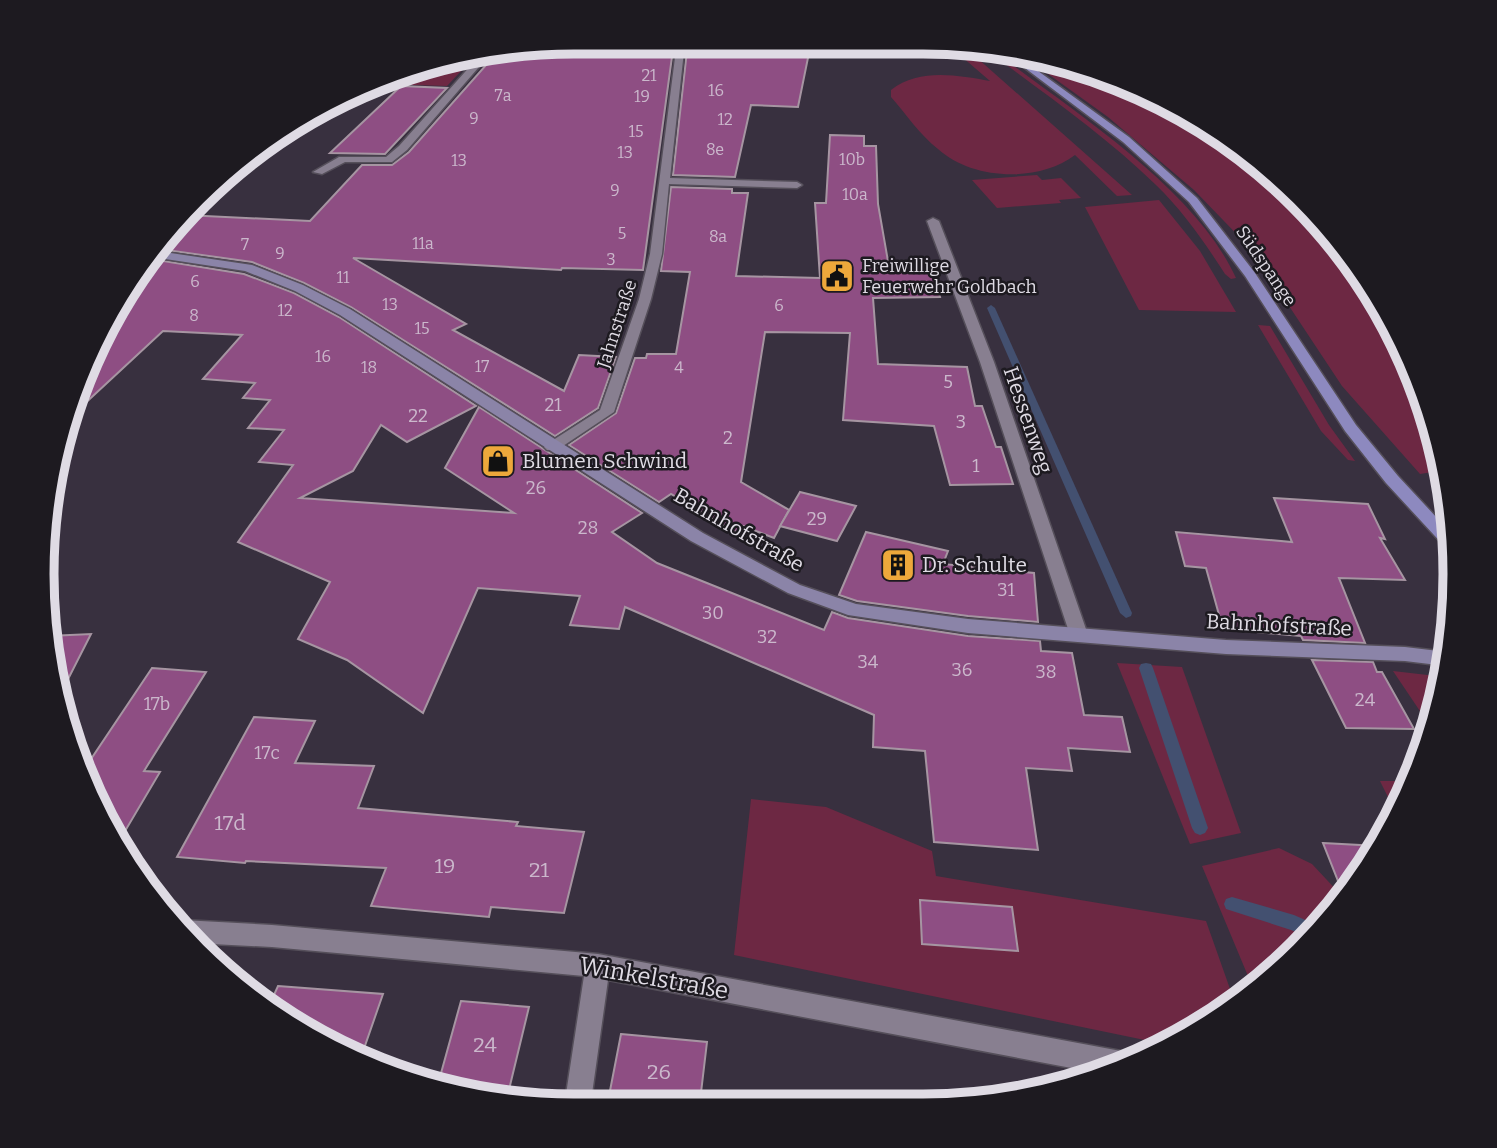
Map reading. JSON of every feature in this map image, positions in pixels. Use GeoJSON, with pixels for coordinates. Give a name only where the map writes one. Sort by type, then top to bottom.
{"type":"FeatureCollection","features":[{"type":"Feature","properties":{"kind":"main road","name":"Südspange"},"geometry":{"type":"LineString","coordinates":[[1022,64],[1136,149],[1191,198],[1241,258],[1338,411],[1420,512],[1441,533]]}},
{"type":"Feature","properties":{"kind":"street","name":"Jahnstraße"},"geometry":{"type":"LineString","coordinates":[[552,447],[607,412],[645,299],[656,254],[680,54]]}},
{"type":"Feature","properties":{"kind":"street"},"geometry":{"type":"LineString","coordinates":[[318,172],[343,159],[388,160],[403,148],[478,63]]}},
{"type":"Feature","properties":{"kind":"street"},"geometry":{"type":"LineString","coordinates":[[664,181],[797,185]]}},
{"type":"Feature","properties":{"kind":"street","name":"Hessenweg"},"geometry":{"type":"LineString","coordinates":[[933,221],[987,362],[1079,635]]}},
{"type":"Feature","properties":{"kind":"street","name":"Bahnhofstraße"},"geometry":{"type":"LineString","coordinates":[[164,255],[248,268],[299,288],[345,312],[552,447],[647,503],[697,537],[793,589],[854,610],[968,626],[1227,647],[1405,653],[1436,657]]}},
{"type":"Feature","properties":{"kind":"street","name":"Bahnhofstraße"},"geometry":{"type":"LineString","coordinates":[[1405,653],[1437,650]]}},
{"type":"Feature","properties":{"kind":"street","name":"Winkelstraße"},"geometry":{"type":"LineString","coordinates":[[197,932],[272,936],[598,966],[1102,1061]]}},
{"type":"Feature","properties":{"kind":"street"},"geometry":{"type":"LineString","coordinates":[[579,1094],[598,966]]}},
{"type":"Feature","properties":{"kind":"shaded area"},"geometry":{"type":"Polygon","coordinates":[[[960,55],[976,57],[1132,195],[1117,196],[1075,155],[1060,164],[1024,174],[987,172],[969,167],[952,159],[931,143],[891,97],[891,90],[902,83],[926,76],[952,75],[990,81],[960,55]]]}},
{"type":"Feature","properties":{"kind":"shaded area"},"geometry":{"type":"Polygon","coordinates":[[[1001,60],[1008,62],[1091,123],[1161,181],[1217,244],[1236,278],[1231,279],[1225,274],[1166,195],[1136,166],[1001,60]]]}},
{"type":"Feature","properties":{"kind":"shaded area"},"geometry":{"type":"Polygon","coordinates":[[[466,66],[447,86],[400,85],[466,66]]]}},
{"type":"Feature","properties":{"kind":"shaded area"},"geometry":{"type":"Polygon","coordinates":[[[1039,68],[1122,94],[1183,124],[1239,162],[1291,206],[1314,231],[1355,285],[1389,344],[1415,407],[1433,472],[1420,474],[1342,386],[1252,250],[1194,190],[1108,117],[1039,68]]]}},
{"type":"Feature","properties":{"kind":"shaded area"},"geometry":{"type":"Polygon","coordinates":[[[1037,175],[1042,180],[1061,178],[1081,198],[1059,200],[1061,203],[997,208],[972,180],[1037,175]]]}},
{"type":"Feature","properties":{"kind":"shaded area"},"geometry":{"type":"Polygon","coordinates":[[[1159,200],[1200,251],[1236,312],[1139,310],[1085,207],[1159,200]]]}},
{"type":"Feature","properties":{"kind":"shaded area"},"geometry":{"type":"Polygon","coordinates":[[[1258,325],[1270,326],[1329,425],[1355,461],[1348,460],[1321,431],[1258,325]]]}},
{"type":"Feature","properties":{"kind":"shaded area"},"geometry":{"type":"Polygon","coordinates":[[[1117,663],[1182,667],[1241,833],[1190,844],[1117,663]]]}},
{"type":"Feature","properties":{"kind":"shaded area"},"geometry":{"type":"Polygon","coordinates":[[[1393,671],[1433,676],[1423,716],[1393,671]]]}},
{"type":"Feature","properties":{"kind":"shaded area"},"geometry":{"type":"Polygon","coordinates":[[[1380,781],[1399,781],[1390,801],[1380,781]]]}},
{"type":"Feature","properties":{"kind":"shaded area"},"geometry":{"type":"Polygon","coordinates":[[[751,799],[826,807],[932,851],[936,876],[1206,921],[1231,992],[1183,1024],[1150,1041],[734,955],[751,799]]]}},
{"type":"Feature","properties":{"kind":"shaded area"},"geometry":{"type":"Polygon","coordinates":[[[1279,848],[1312,864],[1336,889],[1291,942],[1249,978],[1202,866],[1279,848]]]}},
{"type":"Feature","properties":{"kind":"building"},"geometry":{"type":"Polygon","coordinates":[[[672,54],[643,270],[561,270],[353,258],[466,324],[453,330],[564,391],[579,355],[616,357],[598,408],[555,436],[351,307],[304,283],[252,262],[168,250],[197,216],[310,221],[362,165],[392,165],[409,152],[489,62],[540,55],[672,54]]]}},
{"type":"Feature","properties":{"kind":"building"},"geometry":{"type":"Polygon","coordinates":[[[687,54],[809,54],[798,107],[751,105],[735,177],[673,175],[687,54]]]}},
{"type":"Feature","properties":{"kind":"building"},"geometry":{"type":"Polygon","coordinates":[[[401,86],[447,88],[385,154],[330,153],[401,86]]]}},
{"type":"Feature","properties":{"kind":"building"},"geometry":{"type":"Polygon","coordinates":[[[830,135],[864,136],[864,146],[876,146],[878,204],[889,267],[932,267],[940,297],[873,298],[878,364],[967,367],[975,406],[982,406],[996,447],[1001,447],[1013,484],[950,485],[934,426],[843,420],[850,333],[765,332],[741,482],[789,510],[774,538],[743,526],[735,532],[671,494],[659,502],[569,445],[616,413],[635,358],[646,358],[647,354],[676,354],[690,272],[661,271],[671,187],[732,189],[732,193],[748,193],[736,276],[820,278],[815,203],[826,203],[830,135]]]}},
{"type":"Feature","properties":{"kind":"building"},"geometry":{"type":"Polygon","coordinates":[[[160,260],[244,274],[294,293],[339,317],[476,406],[407,442],[381,425],[353,471],[300,498],[514,513],[445,468],[479,407],[642,513],[612,532],[657,563],[824,630],[832,612],[848,618],[968,636],[1040,641],[1041,651],[1072,653],[1084,715],[1122,717],[1130,752],[1068,748],[1072,771],[1026,768],[1038,850],[934,842],[925,751],[873,747],[874,715],[625,607],[619,629],[570,625],[580,596],[478,588],[423,713],[347,660],[298,639],[330,582],[238,542],[293,465],[259,462],[284,430],[248,428],[270,400],[243,398],[255,383],[203,379],[242,335],[163,331],[82,406],[108,344],[124,314],[160,260]]]}},
{"type":"Feature","properties":{"kind":"building"},"geometry":{"type":"Polygon","coordinates":[[[800,492],[856,506],[837,541],[780,526],[800,492]]]}},
{"type":"Feature","properties":{"kind":"building"},"geometry":{"type":"Polygon","coordinates":[[[1274,498],[1368,504],[1385,539],[1380,538],[1405,580],[1339,578],[1365,643],[1303,640],[1301,636],[1223,629],[1206,568],[1185,566],[1176,532],[1292,542],[1274,498]]]}},
{"type":"Feature","properties":{"kind":"building"},"geometry":{"type":"Polygon","coordinates":[[[866,532],[948,551],[943,564],[1034,573],[1038,622],[968,616],[857,601],[839,595],[866,532]]]}},
{"type":"Feature","properties":{"kind":"building"},"geometry":{"type":"Polygon","coordinates":[[[91,634],[66,683],[64,675],[58,636],[91,634]]]}},
{"type":"Feature","properties":{"kind":"building"},"geometry":{"type":"Polygon","coordinates":[[[1312,660],[1373,662],[1377,672],[1382,672],[1414,729],[1346,728],[1312,660]]]}},
{"type":"Feature","properties":{"kind":"building"},"geometry":{"type":"Polygon","coordinates":[[[152,668],[206,672],[144,771],[160,772],[124,833],[90,761],[152,668]]]}},
{"type":"Feature","properties":{"kind":"building"},"geometry":{"type":"Polygon","coordinates":[[[254,717],[315,721],[295,763],[374,766],[358,808],[518,822],[516,826],[584,832],[564,913],[491,907],[489,917],[371,906],[386,868],[245,863],[177,857],[254,717]]]}},
{"type":"Feature","properties":{"kind":"building"},"geometry":{"type":"Polygon","coordinates":[[[1323,843],[1366,845],[1355,863],[1339,884],[1323,843]]]}},
{"type":"Feature","properties":{"kind":"building"},"geometry":{"type":"Polygon","coordinates":[[[920,900],[1012,907],[1018,951],[922,944],[920,900]]]}},
{"type":"Feature","properties":{"kind":"building"},"geometry":{"type":"Polygon","coordinates":[[[278,986],[383,994],[364,1049],[314,1024],[273,997],[278,986]]]}},
{"type":"Feature","properties":{"kind":"building"},"geometry":{"type":"Polygon","coordinates":[[[461,1001],[529,1007],[509,1089],[440,1076],[461,1001]]]}},
{"type":"Feature","properties":{"kind":"building"},"geometry":{"type":"Polygon","coordinates":[[[621,1034],[707,1042],[701,1094],[609,1094],[621,1034]]]}},
{"type":"Feature","properties":{"kind":"waterway"},"geometry":{"type":"LineString","coordinates":[[991,308],[1126,613]]}},
{"type":"Feature","properties":{"kind":"waterway"},"geometry":{"type":"LineString","coordinates":[[1146,668],[1200,828]]}},
{"type":"Feature","properties":{"kind":"waterway"},"geometry":{"type":"LineString","coordinates":[[1232,904],[1304,928]]}},
{"type":"Feature","properties":{"kind":"place","name":"Freiwillige Feuerwehr Goldbach"},"geometry":{"type":"Point","coordinates":[837,276]}},
{"type":"Feature","properties":{"kind":"place","name":"Blumen Schwind"},"geometry":{"type":"Point","coordinates":[498,461]}},
{"type":"Feature","properties":{"kind":"place","name":"Dr. Schulte"},"geometry":{"type":"Point","coordinates":[898,565]}}]}
